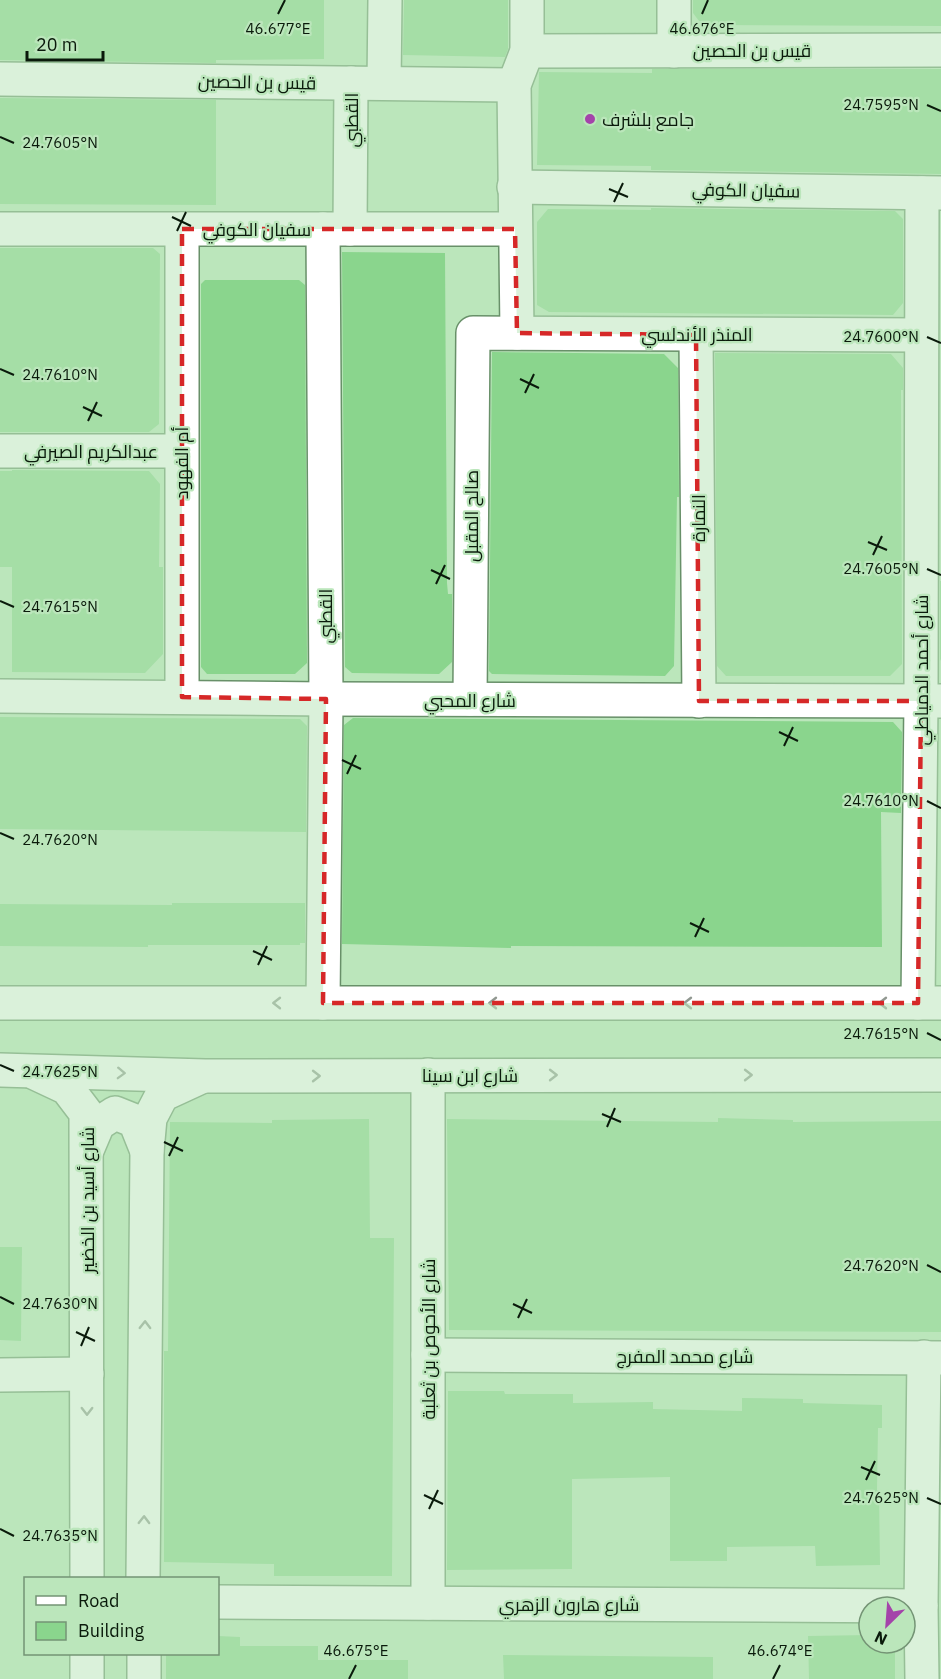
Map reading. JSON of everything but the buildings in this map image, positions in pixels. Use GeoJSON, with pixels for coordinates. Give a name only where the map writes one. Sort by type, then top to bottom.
{"type":"FeatureCollection","features":[{"type":"Feature","properties":{"kind":"street","name":"القطبي"},"geometry":{"type":"LineString","coordinates":[[384,83],[385,0]]}},
{"type":"Feature","properties":{"kind":"street"},"geometry":{"type":"LineString","coordinates":[[517,333],[514,85],[527,51],[527,0]]}},
{"type":"Feature","properties":{"kind":"street"},"geometry":{"type":"LineString","coordinates":[[674,0],[674,51]]}},
{"type":"Feature","properties":{"kind":"street","name":"قيس بن الحصين"},"geometry":{"type":"LineString","coordinates":[[527,51],[941,50]]}},
{"type":"Feature","properties":{"kind":"street","name":"قيس بن الحصين"},"geometry":{"type":"LineString","coordinates":[[0,79],[514,85]]}},
{"type":"Feature","properties":{"kind":"street","name":"القطبي"},"geometry":{"type":"LineString","coordinates":[[323,1003],[326,699],[337,229],[351,82]]}},
{"type":"Feature","properties":{"kind":"street","name":"سفيان الكوفي"},"geometry":{"type":"LineString","coordinates":[[514,187],[932,193]]}},
{"type":"Feature","properties":{"kind":"street","name":"شارع أحمد الدمياطي"},"geometry":{"type":"LineString","coordinates":[[929,1003],[931,701],[921,335],[932,193]]}},
{"type":"Feature","properties":{"kind":"street","name":"سفيان الكوفي"},"geometry":{"type":"LineString","coordinates":[[0,229],[515,229]]}},
{"type":"Feature","properties":{"kind":"street","name":"أم الفهود"},"geometry":{"type":"LineString","coordinates":[[182,229],[182,697]]}},
{"type":"Feature","properties":{"kind":"street","name":"المنذر الأندلسي"},"geometry":{"type":"LineString","coordinates":[[473,333],[921,335]]}},
{"type":"Feature","properties":{"kind":"street","name":"صالح المقبل"},"geometry":{"type":"LineString","coordinates":[[470,699],[473,333]]}},
{"type":"Feature","properties":{"kind":"street","name":"النمارة"},"geometry":{"type":"LineString","coordinates":[[696,335],[699,701]]}},
{"type":"Feature","properties":{"kind":"street","name":"عبدالكريم الصيرفي"},"geometry":{"type":"LineString","coordinates":[[0,451],[181,452]]}},
{"type":"Feature","properties":{"kind":"street","name":"شارع المحبي"},"geometry":{"type":"LineString","coordinates":[[0,696],[931,701]]}},
{"type":"Feature","properties":{"kind":"street"},"geometry":{"type":"LineString","coordinates":[[0,1003],[929,1003]]}},
{"type":"Feature","properties":{"kind":"street","name":"شارع ابن سينا"},"geometry":{"type":"LineString","coordinates":[[14,1070],[205,1076],[941,1075]]}},
{"type":"Feature","properties":{"kind":"street","name":"شارع أسيد بن الخضير"},"geometry":{"type":"LineString","coordinates":[[14,1070],[67,1088],[86,1113],[87,1577]]}},
{"type":"Feature","properties":{"kind":"street","name":"شارع الأحوص بن ثعلبة"},"geometry":{"type":"LineString","coordinates":[[428,1075],[428,1603]]}},
{"type":"Feature","properties":{"kind":"street"},"geometry":{"type":"LineString","coordinates":[[143,1577],[147,1151],[150,1118],[162,1095],[205,1076]]}},
{"type":"Feature","properties":{"kind":"street"},"geometry":{"type":"LineString","coordinates":[[87,1150],[98,1124],[115,1113],[135,1121],[147,1151]]}},
{"type":"Feature","properties":{"kind":"street","name":"شارع محمد المفرج"},"geometry":{"type":"LineString","coordinates":[[428,1355],[932,1358]]}},
{"type":"Feature","properties":{"kind":"street"},"geometry":{"type":"LineString","coordinates":[[922,1679],[921,1606],[932,1358]]}},
{"type":"Feature","properties":{"kind":"street"},"geometry":{"type":"LineString","coordinates":[[0,1375],[87,1374]]}},
{"type":"Feature","properties":{"kind":"street","name":"شارع هارون الزهري"},"geometry":{"type":"LineString","coordinates":[[219,1602],[921,1606]]}},
{"type":"Feature","properties":{"kind":"street"},"geometry":{"type":"LineString","coordinates":[[87,1655],[87,1679]]}},
{"type":"Feature","properties":{"kind":"street"},"geometry":{"type":"LineString","coordinates":[[144,1655],[144,1679]]}},
{"type":"Feature","properties":{"kind":"highlighted area"},"geometry":{"type":"Polygon","coordinates":[[[182,229],[515,229],[517,333],[696,335],[699,701],[921,701],[918,1003],[323,1003],[326,699],[182,697],[182,229]]]}},
{"type":"Feature","properties":{"kind":"place","name":"جامع بلشرف"},"geometry":{"type":"Point","coordinates":[590,119]}}]}
